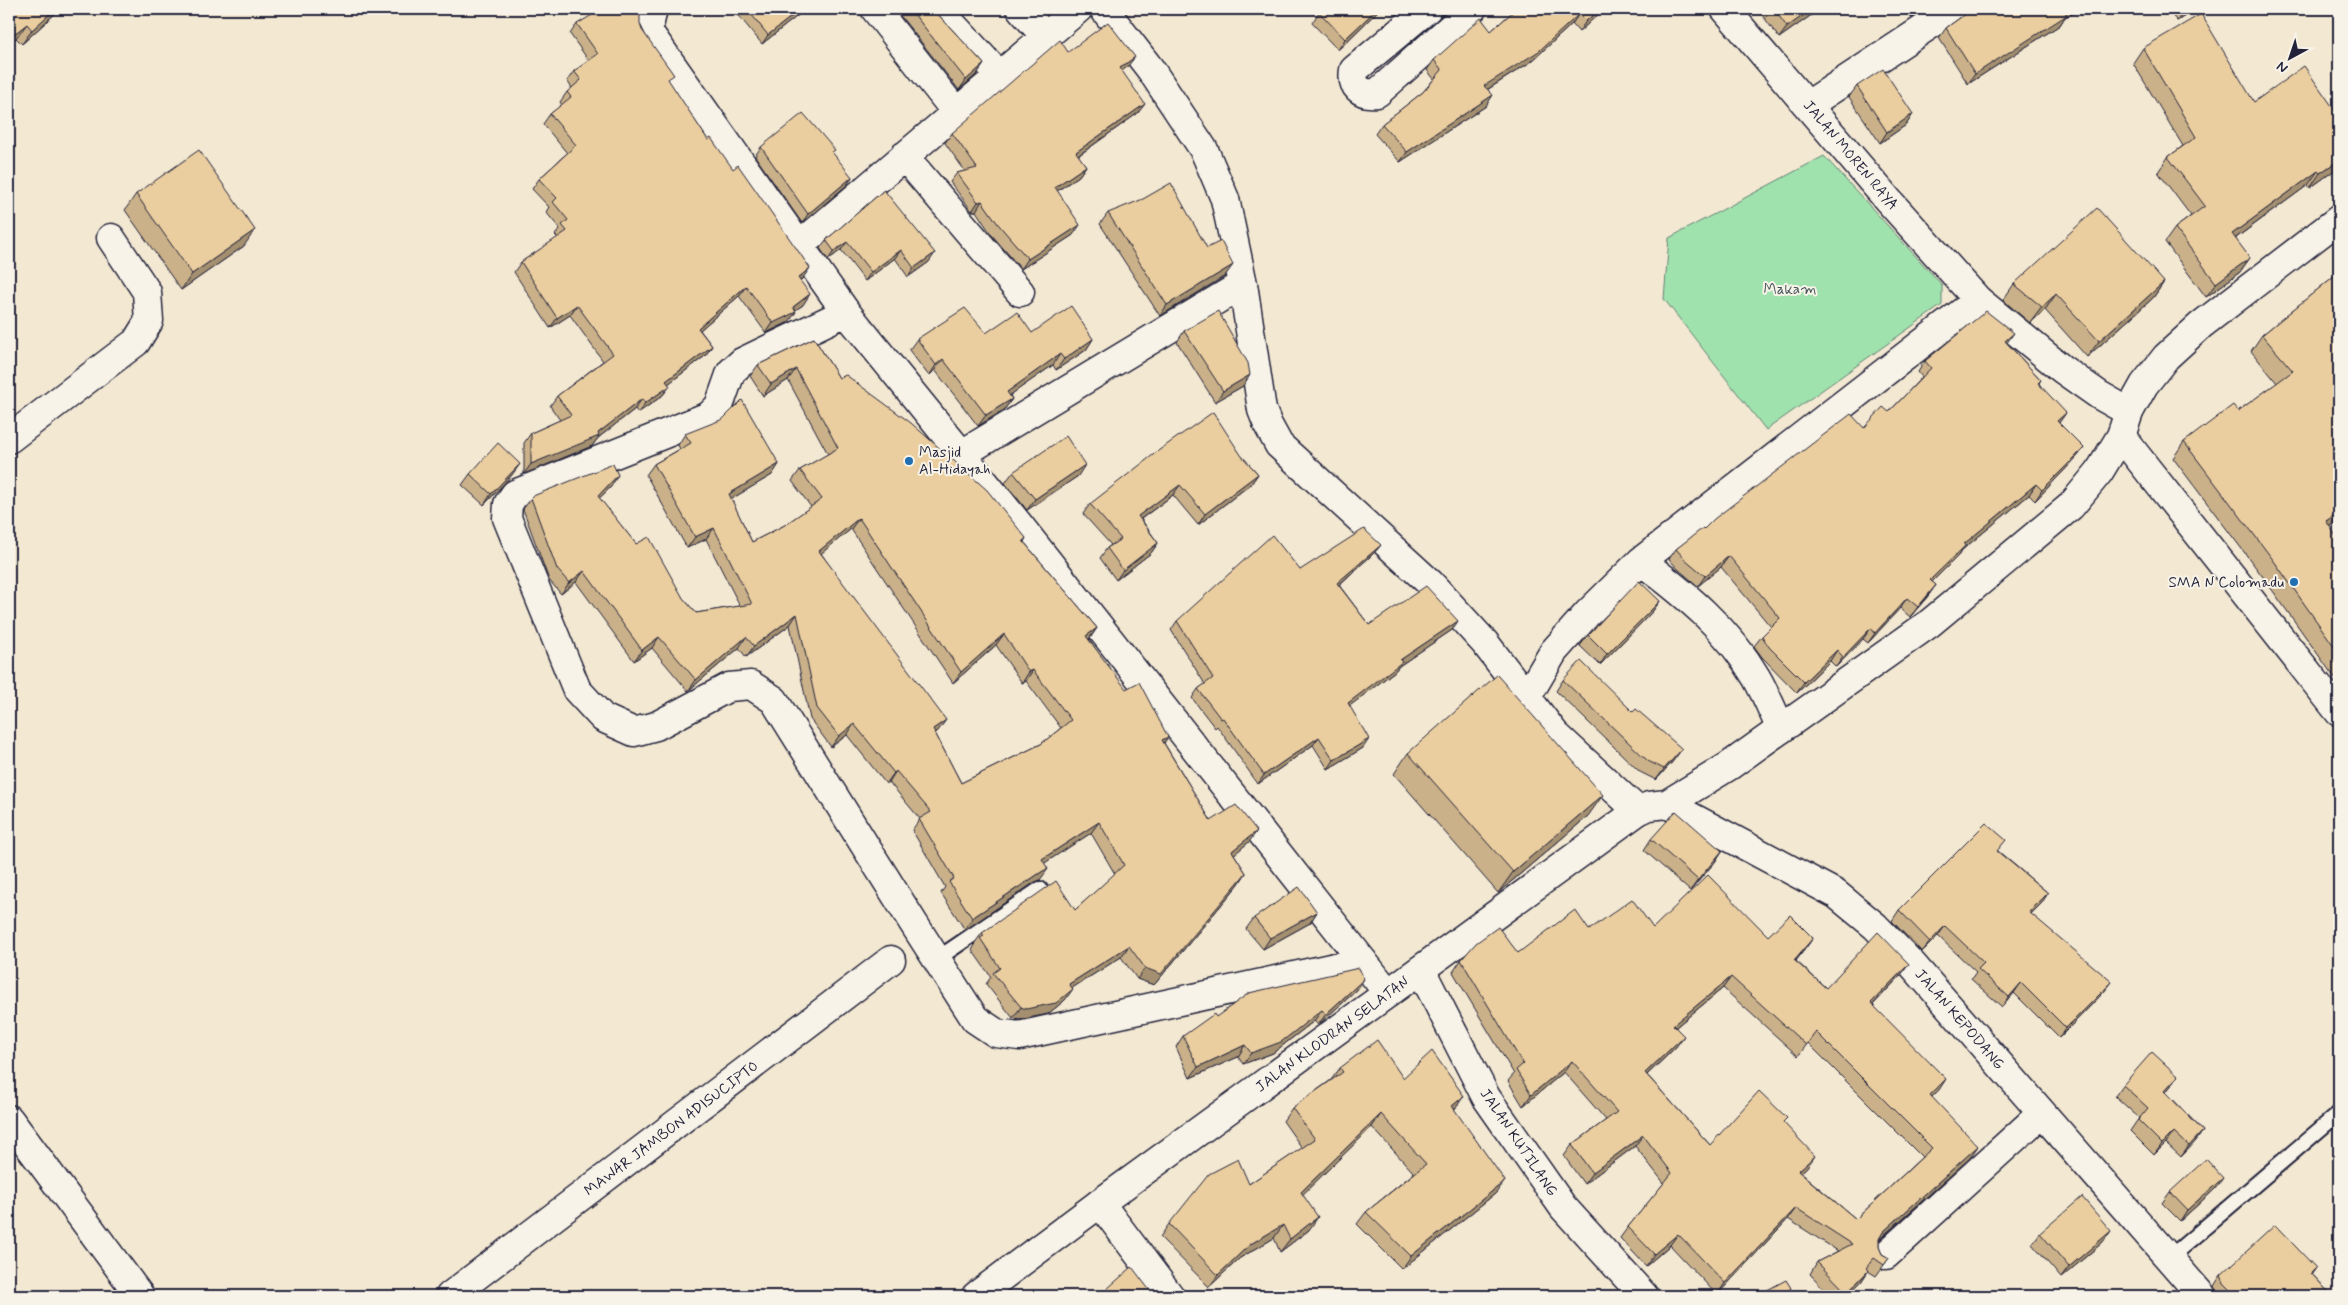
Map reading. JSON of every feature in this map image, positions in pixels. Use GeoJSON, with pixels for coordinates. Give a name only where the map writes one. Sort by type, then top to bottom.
{"type":"FeatureCollection","features":[{"type":"Feature","properties":{"kind":"street"},"geometry":{"type":"LineString","coordinates":[[653,9],[648,31],[846,312],[962,454],[1388,993]]}},
{"type":"Feature","properties":{"kind":"street"},"geometry":{"type":"LineString","coordinates":[[874,9],[956,112]]}},
{"type":"Feature","properties":{"kind":"street"},"geometry":{"type":"LineString","coordinates":[[938,9],[999,75]]}},
{"type":"Feature","properties":{"kind":"street"},"geometry":{"type":"LineString","coordinates":[[1021,9],[1045,36]]}},
{"type":"Feature","properties":{"kind":"street"},"geometry":{"type":"LineString","coordinates":[[800,245],[1078,9]]}},
{"type":"Feature","properties":{"kind":"street"},"geometry":{"type":"LineString","coordinates":[[1104,9],[1151,70],[1204,150],[1226,198],[1243,284],[1262,410],[1279,445],[1430,583],[1485,643],[1532,689],[1555,734],[1638,811]]}},
{"type":"Feature","properties":{"kind":"street"},"geometry":{"type":"LineString","coordinates":[[1427,9],[1354,70],[1352,80],[1357,90],[1368,94],[1377,93],[1472,9]]}},
{"type":"Feature","properties":{"kind":"street","name":"JALAN MOREN RAYA"},"geometry":{"type":"LineString","coordinates":[[1725,9],[1888,200],[1978,300],[2062,369],[2098,395],[2125,424]]}},
{"type":"Feature","properties":{"kind":"street"},"geometry":{"type":"LineString","coordinates":[[1808,105],[1954,9]]}},
{"type":"Feature","properties":{"kind":"street"},"geometry":{"type":"LineString","coordinates":[[904,156],[1020,292]]}},
{"type":"Feature","properties":{"kind":"street","name":"JALAN KLODRAN SELATAN"},"geometry":{"type":"LineString","coordinates":[[976,1296],[1100,1203],[1638,811],[1649,806],[1667,804],[1729,766],[1930,623],[2071,506],[2099,472],[2144,385],[2166,357],[2201,325],[2339,219]]}},
{"type":"Feature","properties":{"kind":"street"},"geometry":{"type":"LineString","coordinates":[[9,439],[136,342],[149,321],[147,292],[110,238]]}},
{"type":"Feature","properties":{"kind":"street"},"geometry":{"type":"LineString","coordinates":[[962,454],[1243,284]]}},
{"type":"Feature","properties":{"kind":"street"},"geometry":{"type":"LineString","coordinates":[[1532,689],[1554,651],[1588,613],[1641,561],[1978,300]]}},
{"type":"Feature","properties":{"kind":"street"},"geometry":{"type":"LineString","coordinates":[[846,312],[742,362],[731,372],[719,406],[709,416],[515,494],[508,504],[507,518],[577,690],[602,718],[634,732],[656,726],[729,687],[751,685],[774,700],[976,1019],[996,1032],[1019,1036],[1363,961]]}},
{"type":"Feature","properties":{"kind":"street"},"geometry":{"type":"LineString","coordinates":[[2125,424],[2339,712]]}},
{"type":"Feature","properties":{"kind":"street"},"geometry":{"type":"LineString","coordinates":[[1641,561],[1685,594],[1725,634],[1756,677],[1781,729]]}},
{"type":"Feature","properties":{"kind":"street","name":"JALAN KEPODANG"},"geometry":{"type":"LineString","coordinates":[[1667,804],[1836,894],[1869,920],[1911,963],[2202,1296]]}},
{"type":"Feature","properties":{"kind":"street","name":"MAWAR JAMBON ADISUCIPTO"},"geometry":{"type":"LineString","coordinates":[[450,1296],[891,960]]}},
{"type":"Feature","properties":{"kind":"street","name":"JALAN KUTILANG"},"geometry":{"type":"LineString","coordinates":[[1421,970],[1486,1096],[1563,1207],[1644,1296]]}},
{"type":"Feature","properties":{"kind":"street"},"geometry":{"type":"LineString","coordinates":[[1886,1256],[2042,1113]]}},
{"type":"Feature","properties":{"kind":"street"},"geometry":{"type":"LineString","coordinates":[[9,1119],[140,1296]]}},
{"type":"Feature","properties":{"kind":"street"},"geometry":{"type":"LineString","coordinates":[[1100,1203],[1170,1296]]}},
{"type":"Feature","properties":{"kind":"lane"},"geometry":{"type":"LineString","coordinates":[[937,959],[1040,889]]}},
{"type":"Feature","properties":{"kind":"lane"},"geometry":{"type":"LineString","coordinates":[[2169,1258],[2339,1113]]}},
{"type":"Feature","properties":{"kind":"green space","name":"Makam"},"geometry":{"type":"Polygon","coordinates":[[[1824,156],[1942,285],[1942,305],[1766,430],[1664,299],[1669,238],[1824,156]]]}},
{"type":"Feature","properties":{"kind":"building"},"geometry":{"type":"Polygon","coordinates":[[[9,9],[55,9],[32,30],[27,24],[9,38],[9,9]]]}},
{"type":"Feature","properties":{"kind":"building"},"geometry":{"type":"Polygon","coordinates":[[[602,9],[636,9],[640,15],[642,30],[674,75],[668,79],[708,140],[711,138],[733,169],[738,165],[810,268],[798,278],[810,294],[793,307],[796,312],[773,323],[746,286],[698,328],[712,346],[666,381],[670,386],[645,403],[642,399],[598,433],[599,436],[531,464],[531,433],[571,415],[557,396],[613,354],[577,305],[557,318],[521,262],[567,231],[562,225],[568,220],[553,202],[557,198],[539,179],[576,145],[550,114],[571,97],[567,92],[581,80],[574,71],[598,54],[577,24],[602,9]]]}},
{"type":"Feature","properties":{"kind":"building"},"geometry":{"type":"Polygon","coordinates":[[[747,9],[801,9],[768,35],[747,9]]]}},
{"type":"Feature","properties":{"kind":"building"},"geometry":{"type":"Polygon","coordinates":[[[910,9],[933,9],[984,64],[966,80],[910,9]]]}},
{"type":"Feature","properties":{"kind":"building"},"geometry":{"type":"Polygon","coordinates":[[[1323,9],[1377,9],[1345,39],[1319,12],[1323,9]]]}},
{"type":"Feature","properties":{"kind":"building"},"geometry":{"type":"Polygon","coordinates":[[[1516,9],[1600,9],[1586,21],[1579,14],[1539,51],[1484,86],[1493,95],[1407,152],[1382,124],[1423,92],[1442,70],[1434,60],[1481,18],[1491,31],[1516,9]]]}},
{"type":"Feature","properties":{"kind":"building"},"geometry":{"type":"Polygon","coordinates":[[[1774,9],[1812,9],[1787,27],[1774,9]]]}},
{"type":"Feature","properties":{"kind":"building"},"geometry":{"type":"Polygon","coordinates":[[[1972,9],[2069,9],[2064,11],[2067,15],[1975,74],[1946,28],[1972,9]]]}},
{"type":"Feature","properties":{"kind":"building"},"geometry":{"type":"Polygon","coordinates":[[[2201,14],[2254,102],[2304,66],[2339,116],[2339,160],[2320,173],[2318,171],[2232,234],[2250,258],[2216,283],[2175,228],[2205,206],[2168,157],[2196,137],[2143,48],[2201,14]]]}},
{"type":"Feature","properties":{"kind":"building"},"geometry":{"type":"Polygon","coordinates":[[[1108,22],[1135,57],[1120,68],[1145,104],[1076,152],[1086,166],[1055,187],[1080,225],[1028,259],[998,224],[982,201],[978,202],[957,173],[977,168],[952,133],[1060,40],[1068,52],[1108,22]]]}},
{"type":"Feature","properties":{"kind":"building"},"geometry":{"type":"Polygon","coordinates":[[[1883,69],[1913,114],[1887,132],[1857,86],[1883,69]]]}},
{"type":"Feature","properties":{"kind":"building"},"geometry":{"type":"Polygon","coordinates":[[[803,113],[835,150],[832,152],[852,177],[808,214],[761,147],[803,113]]]}},
{"type":"Feature","properties":{"kind":"building"},"geometry":{"type":"Polygon","coordinates":[[[199,150],[255,230],[192,274],[136,194],[199,150]]]}},
{"type":"Feature","properties":{"kind":"building"},"geometry":{"type":"Polygon","coordinates":[[[1171,183],[1207,248],[1221,241],[1233,265],[1167,305],[1108,213],[1143,199],[1171,183]]]}},
{"type":"Feature","properties":{"kind":"building"},"geometry":{"type":"Polygon","coordinates":[[[884,190],[935,253],[914,268],[901,250],[871,272],[847,242],[834,251],[826,240],[884,190]]]}},
{"type":"Feature","properties":{"kind":"building"},"geometry":{"type":"Polygon","coordinates":[[[2097,208],[2164,282],[2099,341],[2056,294],[2042,307],[2014,284],[2097,208]]]}},
{"type":"Feature","properties":{"kind":"building","name":"SMA N Colomadu"},"geometry":{"type":"Polygon","coordinates":[[[2339,272],[2339,512],[2326,521],[2339,540],[2339,653],[2274,561],[2184,442],[2233,405],[2238,411],[2293,371],[2262,335],[2339,272]]]}},
{"type":"Feature","properties":{"kind":"building"},"geometry":{"type":"Polygon","coordinates":[[[1071,306],[1093,339],[1064,359],[1060,354],[1007,392],[1012,399],[986,415],[943,359],[936,365],[917,339],[965,308],[986,333],[1017,312],[1032,333],[1071,306]]]}},
{"type":"Feature","properties":{"kind":"building"},"geometry":{"type":"Polygon","coordinates":[[[1218,311],[1248,363],[1250,375],[1223,391],[1184,331],[1218,311]]]}},
{"type":"Feature","properties":{"kind":"building"},"geometry":{"type":"Polygon","coordinates":[[[1986,311],[2014,333],[2005,341],[2041,380],[2038,383],[2066,413],[2057,421],[2084,448],[2042,490],[2036,484],[1964,544],[1965,546],[1930,580],[1936,585],[1918,607],[1907,598],[1875,633],[1871,628],[1843,657],[1837,650],[1804,682],[1769,647],[1762,636],[1780,618],[1729,556],[1705,576],[1676,549],[1851,414],[1864,428],[1883,407],[1889,412],[1931,368],[1925,361],[1986,311]]]}},
{"type":"Feature","properties":{"kind":"building"},"geometry":{"type":"Polygon","coordinates":[[[814,338],[839,378],[846,375],[911,423],[987,490],[1026,538],[1023,541],[1097,628],[1086,636],[1126,689],[1139,682],[1168,737],[1162,740],[1211,821],[1236,805],[1257,831],[1232,851],[1246,873],[1161,974],[1145,968],[1129,946],[1069,984],[1073,989],[1056,1003],[1026,1009],[1021,1007],[993,973],[1000,968],[980,938],[984,936],[982,933],[1056,881],[1075,910],[1124,865],[1099,822],[1042,859],[1048,869],[972,918],[949,882],[954,878],[919,819],[931,812],[896,771],[894,773],[854,724],[839,736],[817,708],[797,614],[754,646],[746,637],[696,680],[659,637],[642,650],[584,571],[569,583],[557,569],[531,498],[613,464],[618,475],[598,496],[636,544],[649,537],[683,598],[696,613],[752,604],[714,528],[695,537],[654,464],[691,443],[685,434],[723,419],[742,400],[779,464],[729,494],[752,542],[783,526],[822,499],[800,470],[838,448],[796,369],[771,384],[758,365],[814,338]],[[859,518],[819,551],[946,720],[933,729],[961,783],[1041,744],[1071,720],[1033,670],[1029,672],[1004,634],[961,672],[859,518]]]}},
{"type":"Feature","properties":{"kind":"building"},"geometry":{"type":"Polygon","coordinates":[[[1213,412],[1241,455],[1258,474],[1205,514],[1180,485],[1138,516],[1158,543],[1123,570],[1107,548],[1121,539],[1090,504],[1158,451],[1213,412]]]}},
{"type":"Feature","properties":{"kind":"building"},"geometry":{"type":"Polygon","coordinates":[[[1066,436],[1085,465],[1035,499],[1013,472],[1066,436]]]}},
{"type":"Feature","properties":{"kind":"building"},"geometry":{"type":"Polygon","coordinates":[[[498,443],[520,464],[491,494],[470,474],[498,443]]]}},
{"type":"Feature","properties":{"kind":"building"},"geometry":{"type":"Polygon","coordinates":[[[1364,529],[1381,545],[1337,583],[1369,625],[1426,586],[1458,621],[1400,660],[1402,662],[1348,703],[1369,739],[1334,760],[1319,737],[1264,775],[1223,718],[1221,719],[1198,689],[1213,678],[1177,621],[1272,535],[1300,570],[1364,529]]]}},
{"type":"Feature","properties":{"kind":"building"},"geometry":{"type":"Polygon","coordinates":[[[1639,581],[1660,601],[1607,654],[1588,635],[1639,581]]]}},
{"type":"Feature","properties":{"kind":"building"},"geometry":{"type":"Polygon","coordinates":[[[1581,661],[1633,712],[1636,709],[1682,749],[1664,769],[1648,761],[1563,680],[1581,661]]]}},
{"type":"Feature","properties":{"kind":"building"},"geometry":{"type":"Polygon","coordinates":[[[1497,675],[1603,795],[1513,872],[1408,753],[1497,675]]]}},
{"type":"Feature","properties":{"kind":"building"},"geometry":{"type":"Polygon","coordinates":[[[1676,811],[1722,851],[1698,880],[1651,839],[1676,811]]]}},
{"type":"Feature","properties":{"kind":"building"},"geometry":{"type":"Polygon","coordinates":[[[1986,823],[2006,840],[1997,851],[2048,893],[2029,912],[2112,982],[2066,1028],[2021,983],[2009,997],[1978,969],[1984,963],[1945,926],[1930,942],[1899,910],[1986,823]]]}},
{"type":"Feature","properties":{"kind":"building"},"geometry":{"type":"Polygon","coordinates":[[[1708,875],[1768,936],[1790,915],[1813,938],[1794,960],[1826,988],[1878,932],[1909,964],[1871,1003],[1946,1079],[1930,1095],[1978,1146],[1883,1232],[1879,1239],[1879,1247],[1882,1254],[1889,1258],[1884,1265],[1874,1258],[1866,1268],[1869,1270],[1847,1293],[1817,1262],[1852,1244],[1796,1208],[1725,1283],[1678,1234],[1654,1254],[1628,1227],[1672,1173],[1643,1135],[1592,1173],[1572,1145],[1617,1112],[1572,1061],[1531,1095],[1516,1070],[1523,1064],[1461,960],[1476,943],[1498,927],[1518,953],[1575,910],[1589,930],[1632,899],[1653,928],[1708,875]],[[1731,977],[1673,1025],[1684,1036],[1645,1073],[1710,1145],[1759,1091],[1787,1118],[1783,1122],[1815,1156],[1798,1171],[1856,1219],[1932,1148],[1816,1032],[1806,1045],[1731,977]]]}},
{"type":"Feature","properties":{"kind":"building"},"geometry":{"type":"Polygon","coordinates":[[[1299,887],[1317,912],[1270,938],[1254,918],[1299,887]]]}},
{"type":"Feature","properties":{"kind":"building"},"geometry":{"type":"Polygon","coordinates":[[[1359,968],[1364,979],[1326,1014],[1322,1010],[1281,1042],[1251,1053],[1245,1045],[1198,1067],[1183,1036],[1214,1014],[1216,1017],[1249,993],[1359,968]]]}},
{"type":"Feature","properties":{"kind":"building"},"geometry":{"type":"Polygon","coordinates":[[[1377,1040],[1403,1078],[1432,1051],[1464,1096],[1452,1106],[1505,1181],[1411,1256],[1366,1212],[1426,1164],[1381,1114],[1301,1192],[1318,1217],[1290,1239],[1283,1225],[1249,1245],[1218,1275],[1169,1224],[1209,1174],[1238,1159],[1249,1184],[1315,1139],[1292,1108],[1343,1072],[1340,1068],[1377,1040]]]}},
{"type":"Feature","properties":{"kind":"building"},"geometry":{"type":"Polygon","coordinates":[[[2152,1052],[2178,1076],[2164,1091],[2203,1131],[2189,1146],[2174,1132],[2162,1144],[2138,1120],[2148,1108],[2123,1085],[2152,1052]]]}},
{"type":"Feature","properties":{"kind":"building"},"geometry":{"type":"Polygon","coordinates":[[[2206,1159],[2223,1178],[2187,1210],[2170,1192],[2206,1159]]]}},
{"type":"Feature","properties":{"kind":"building"},"geometry":{"type":"Polygon","coordinates":[[[2082,1197],[2111,1231],[2069,1267],[2040,1233],[2082,1197]]]}},
{"type":"Feature","properties":{"kind":"building"},"geometry":{"type":"Polygon","coordinates":[[[2275,1225],[2316,1268],[2311,1273],[2332,1296],[2298,1296],[2292,1290],[2286,1296],[2237,1296],[2224,1283],[2221,1275],[2275,1225]]]}},
{"type":"Feature","properties":{"kind":"building"},"geometry":{"type":"Polygon","coordinates":[[[1132,1267],[1154,1296],[1099,1296],[1132,1267]]]}},
{"type":"Feature","properties":{"kind":"building"},"geometry":{"type":"Polygon","coordinates":[[[1786,1280],[1791,1288],[1782,1296],[1756,1296],[1786,1280]]]}},
{"type":"Feature","properties":{"kind":"place","name":"Masjid Al-Hidayah"},"geometry":{"type":"Point","coordinates":[909,461]}},
{"type":"Feature","properties":{"kind":"place","name":"SMA N Colomadu"},"geometry":{"type":"Point","coordinates":[2294,582]}}]}
